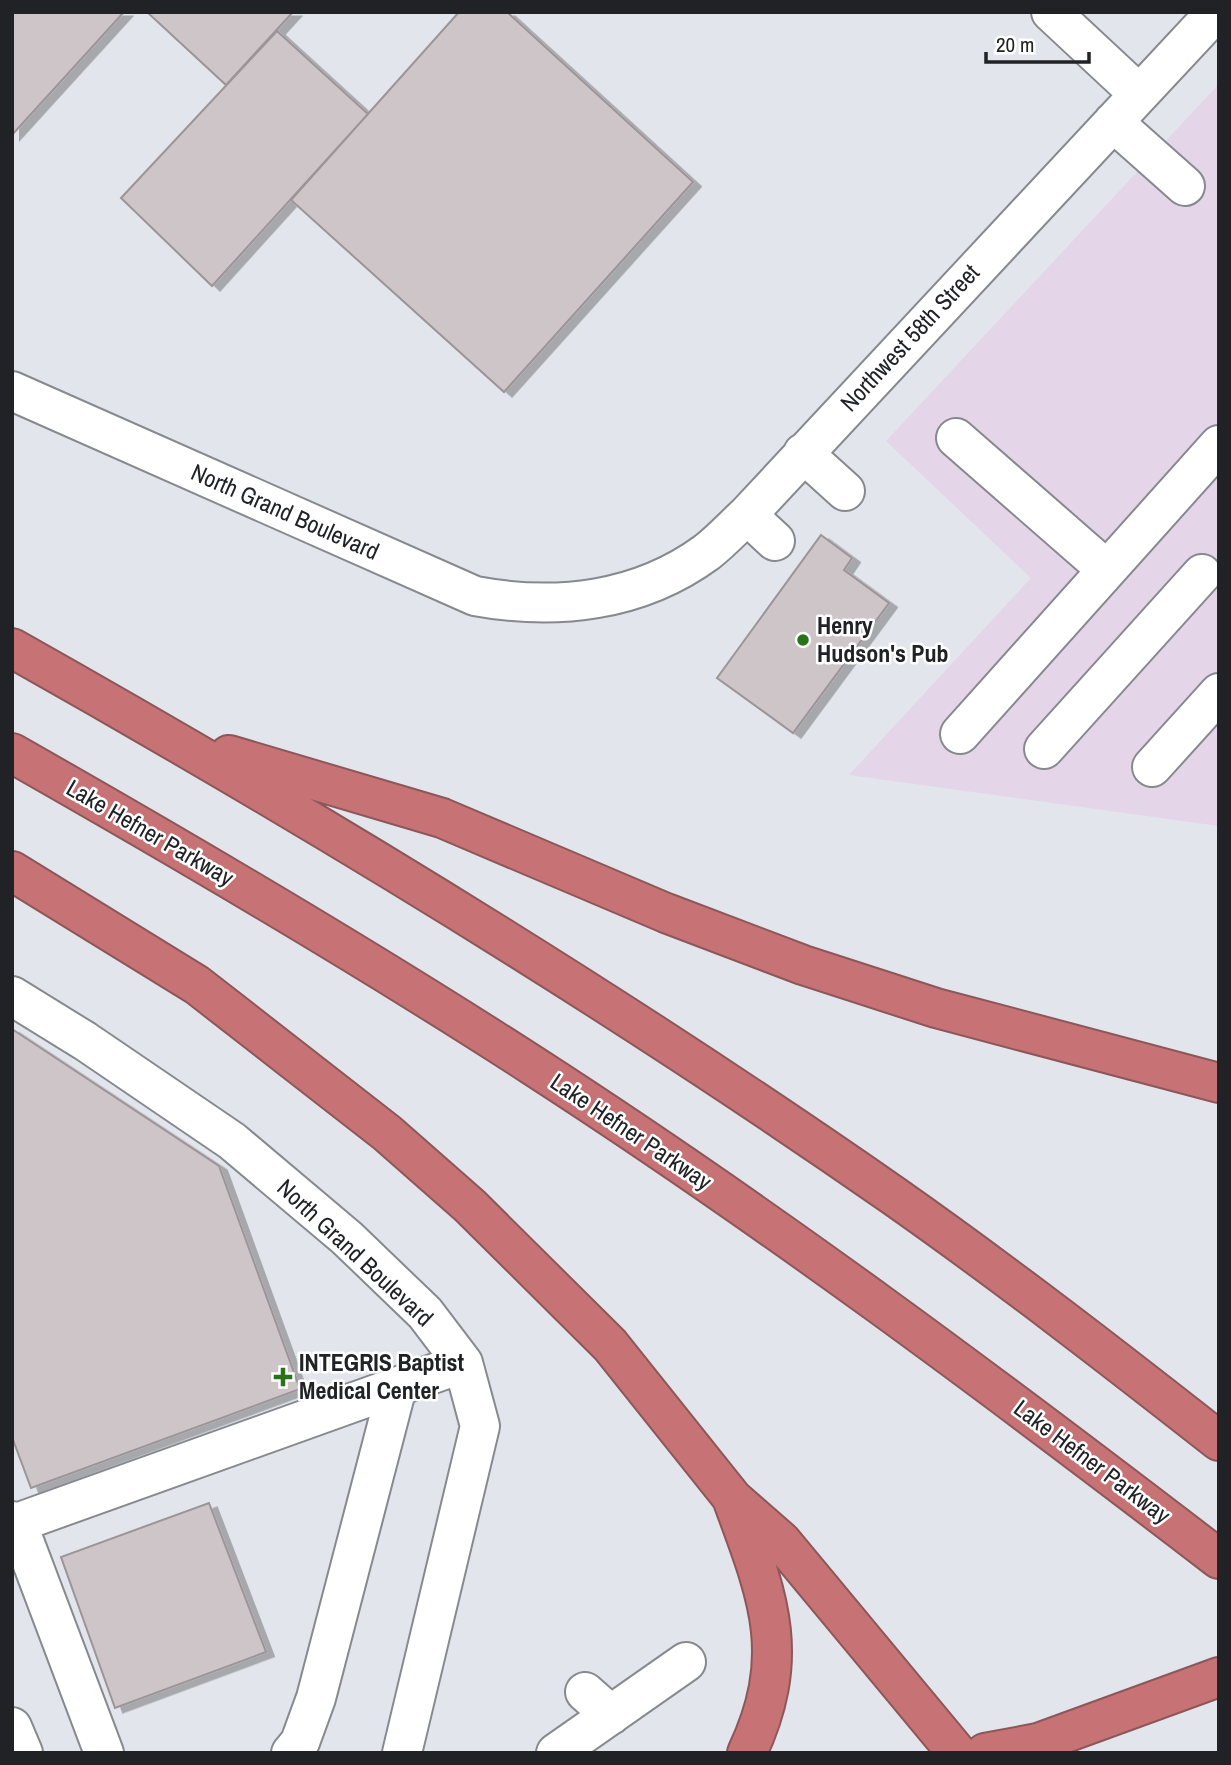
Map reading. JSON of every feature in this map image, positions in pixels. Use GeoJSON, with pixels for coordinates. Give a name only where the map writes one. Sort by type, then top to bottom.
{"type":"FeatureCollection","features":[{"type":"Feature","properties":{"kind":"highway"},"geometry":{"type":"LineString","coordinates":[[12,648],[174,739],[545,964],[894,1196],[1102,1350],[1219,1441]]}},
{"type":"Feature","properties":{"kind":"highway"},"geometry":{"type":"LineString","coordinates":[[174,739],[442,818],[666,913],[803,965],[949,1012],[1219,1083]]}},
{"type":"Feature","properties":{"kind":"highway","name":"Lake Hefner Parkway"},"geometry":{"type":"LineString","coordinates":[[12,753],[179,848],[531,1065],[744,1208],[982,1377],[1219,1559]]}},
{"type":"Feature","properties":{"kind":"highway"},"geometry":{"type":"LineString","coordinates":[[12,871],[197,985],[387,1133],[470,1206],[610,1345],[733,1499],[781,1541],[957,1753]]}},
{"type":"Feature","properties":{"kind":"highway"},"geometry":{"type":"LineString","coordinates":[[733,1499],[771,1617],[774,1660],[767,1706],[747,1753]]}},
{"type":"Feature","properties":{"kind":"highway"},"geometry":{"type":"LineString","coordinates":[[985,1753],[1038,1743],[1219,1678]]}},
{"type":"Feature","properties":{"kind":"street","name":"Northwest 58th Street"},"geometry":{"type":"LineString","coordinates":[[566,604],[638,589],[669,576],[709,551],[747,515],[1216,12]]}},
{"type":"Feature","properties":{"kind":"street"},"geometry":{"type":"LineString","coordinates":[[1075,20],[1139,94]]}},
{"type":"Feature","properties":{"kind":"street"},"geometry":{"type":"LineString","coordinates":[[1113,122],[1185,186]]}},
{"type":"Feature","properties":{"kind":"street","name":"North Grand Boulevard"},"geometry":{"type":"LineString","coordinates":[[12,391],[475,596],[519,604],[566,604]]}},
{"type":"Feature","properties":{"kind":"street"},"geometry":{"type":"LineString","coordinates":[[956,438],[1107,570]]}},
{"type":"Feature","properties":{"kind":"street"},"geometry":{"type":"LineString","coordinates":[[960,734],[1219,444]]}},
{"type":"Feature","properties":{"kind":"street"},"geometry":{"type":"LineString","coordinates":[[803,453],[845,491]]}},
{"type":"Feature","properties":{"kind":"street"},"geometry":{"type":"LineString","coordinates":[[747,515],[775,541]]}},
{"type":"Feature","properties":{"kind":"street"},"geometry":{"type":"LineString","coordinates":[[1044,749],[1202,574]]}},
{"type":"Feature","properties":{"kind":"street"},"geometry":{"type":"LineString","coordinates":[[1152,767],[1219,693]]}},
{"type":"Feature","properties":{"kind":"street","name":"North Grand Boulevard"},"geometry":{"type":"LineString","coordinates":[[12,996],[85,1041],[232,1141],[346,1238],[425,1312],[463,1363],[480,1426],[402,1753]]}},
{"type":"Feature","properties":{"kind":"street"},"geometry":{"type":"LineString","coordinates":[[104,1753],[24,1541],[13,1522],[463,1363]]}},
{"type":"Feature","properties":{"kind":"street"},"geometry":{"type":"LineString","coordinates":[[291,1753],[300,1742],[316,1698],[397,1387]]}},
{"type":"Feature","properties":{"kind":"street"},"geometry":{"type":"LineString","coordinates":[[556,1753],[598,1704],[686,1662]]}},
{"type":"Feature","properties":{"kind":"street"},"geometry":{"type":"LineString","coordinates":[[12,1727],[23,1753]]}},
{"type":"Feature","properties":{"kind":"shaded area"},"geometry":{"type":"Polygon","coordinates":[[[1219,84],[1219,826],[849,775],[1031,578],[886,441],[1219,84]]]}},
{"type":"Feature","properties":{"kind":"building"},"geometry":{"type":"Polygon","coordinates":[[[12,12],[124,12],[12,135],[12,12]]]}},
{"type":"Feature","properties":{"kind":"building"},"geometry":{"type":"Polygon","coordinates":[[[147,12],[293,12],[226,85],[147,12]]]}},
{"type":"Feature","properties":{"kind":"building"},"geometry":{"type":"Polygon","coordinates":[[[459,12],[507,12],[693,182],[504,392],[291,200],[459,12]]]}},
{"type":"Feature","properties":{"kind":"building"},"geometry":{"type":"Polygon","coordinates":[[[277,31],[368,114],[212,286],[121,198],[277,31]]]}},
{"type":"Feature","properties":{"kind":"building","name":"Henry Hudson's Pub"},"geometry":{"type":"Polygon","coordinates":[[[821,535],[852,558],[844,570],[889,603],[793,733],[717,678],[821,535]]]}},
{"type":"Feature","properties":{"kind":"building"},"geometry":{"type":"Polygon","coordinates":[[[12,1029],[219,1166],[300,1389],[31,1488],[12,1437],[12,1029]]]}},
{"type":"Feature","properties":{"kind":"building"},"geometry":{"type":"Polygon","coordinates":[[[209,1503],[266,1652],[115,1708],[61,1557],[209,1503]]]}},
{"type":"Feature","properties":{"kind":"place","name":"Henry Hudson's Pub"},"geometry":{"type":"Point","coordinates":[803,640]}},
{"type":"Feature","properties":{"kind":"place","name":"INTEGRIS Baptist Medical Center"},"geometry":{"type":"Point","coordinates":[283,1377]}}]}
